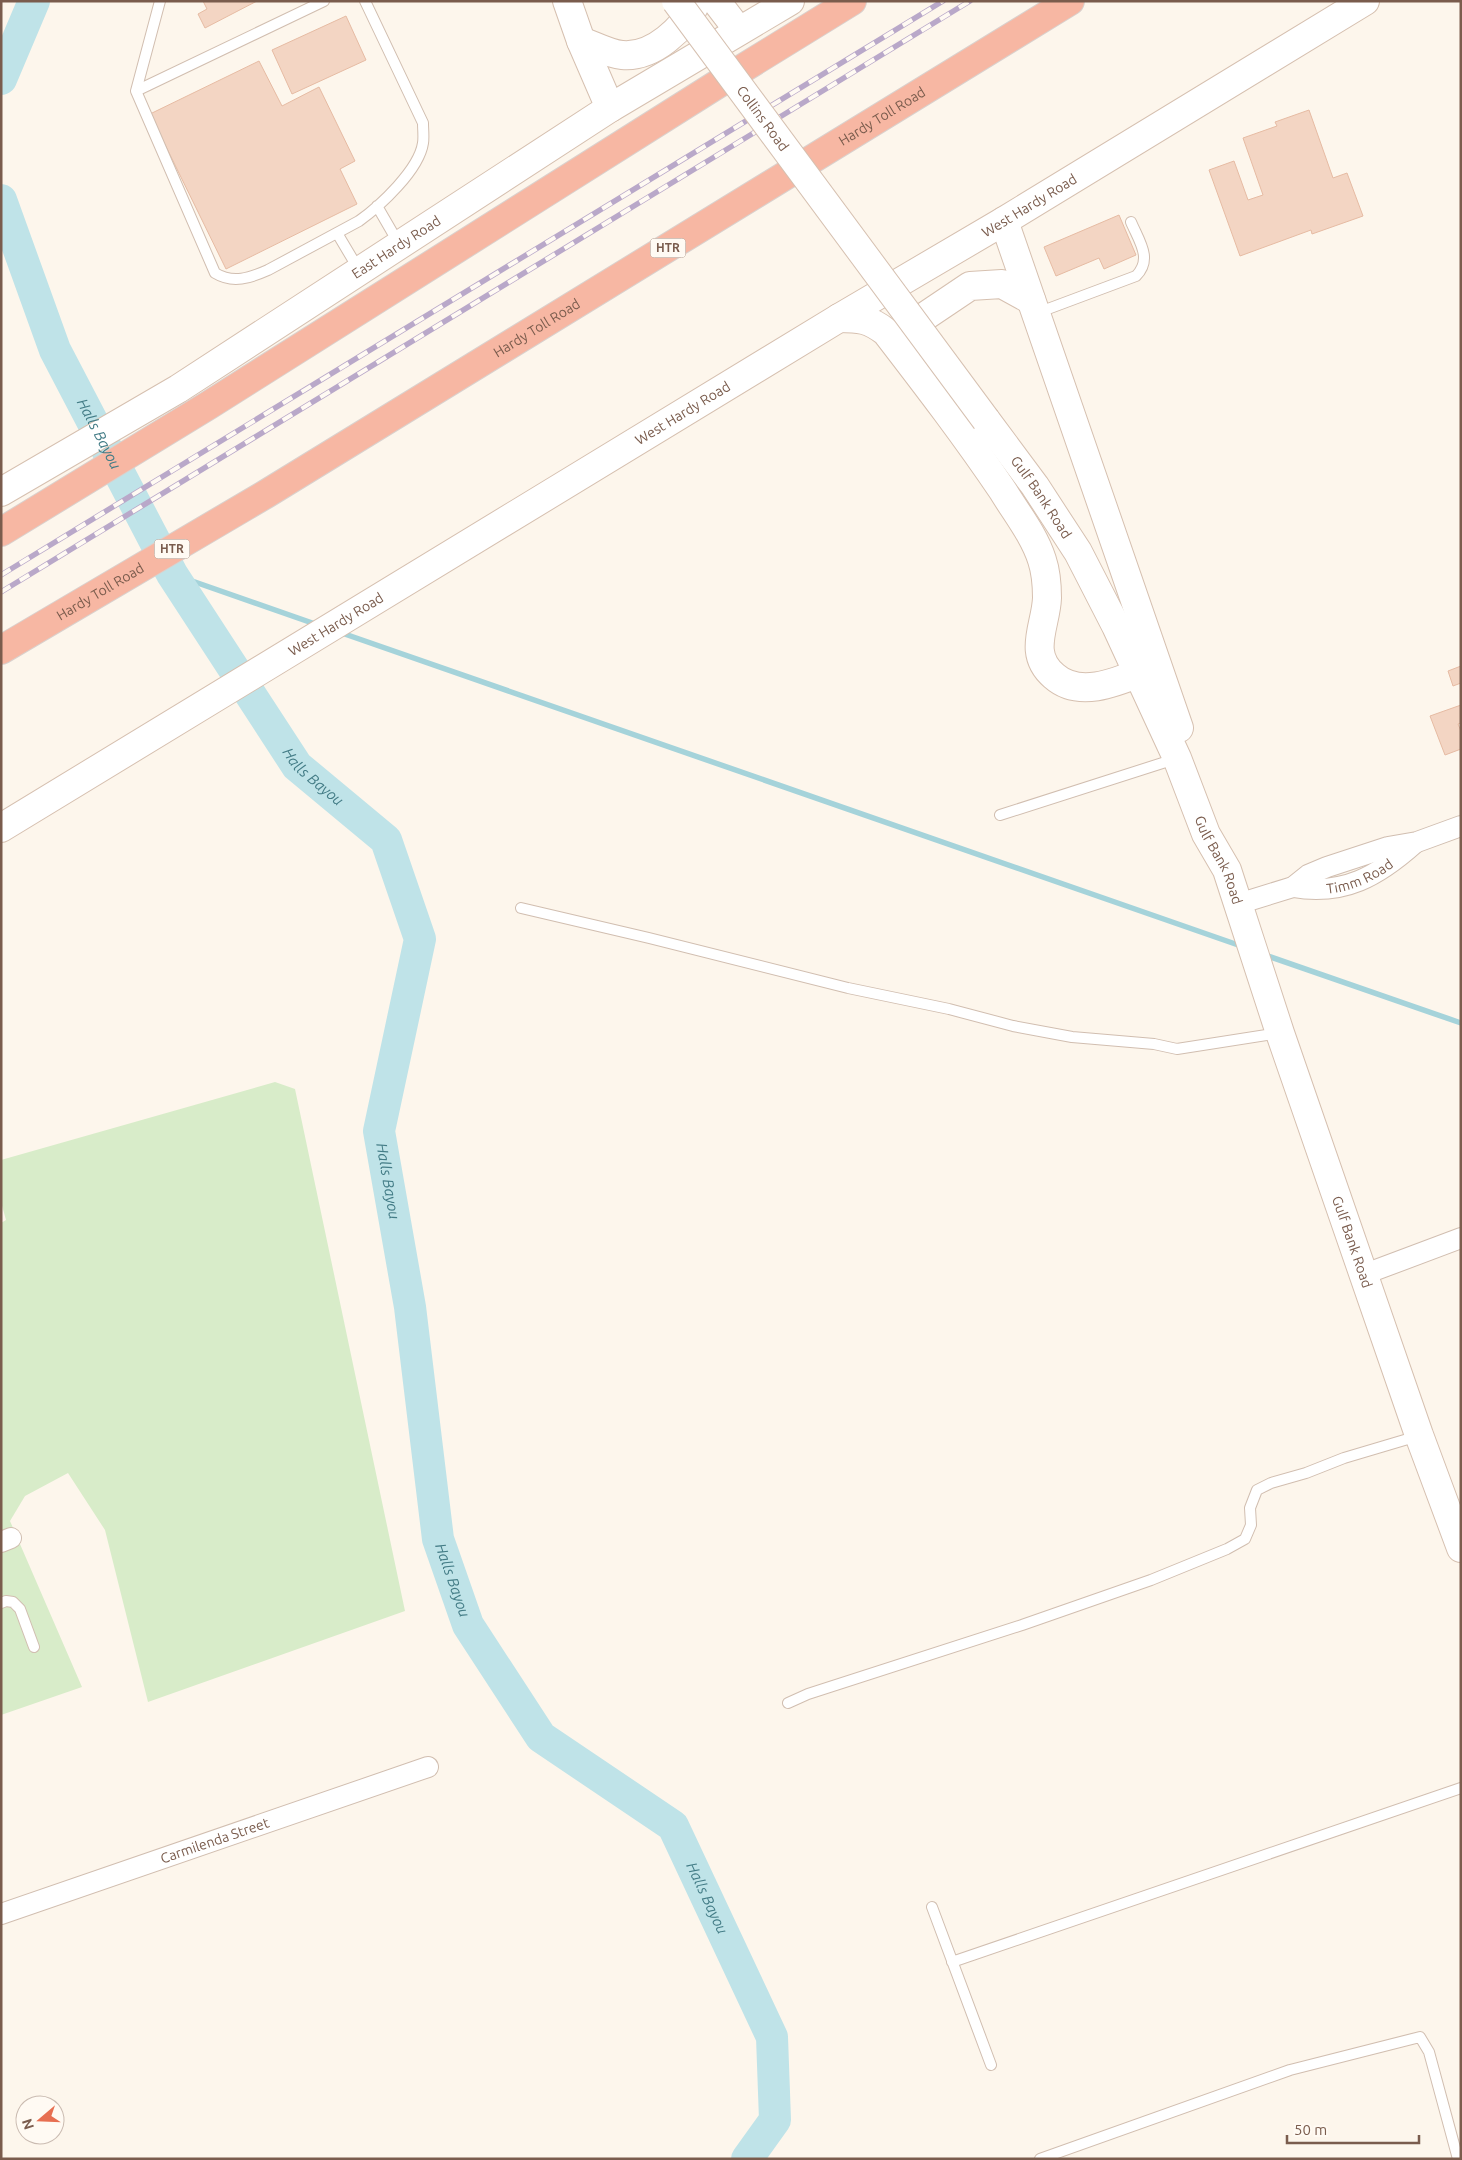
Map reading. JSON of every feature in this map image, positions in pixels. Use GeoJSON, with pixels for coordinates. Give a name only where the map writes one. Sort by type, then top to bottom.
{"type":"FeatureCollection","features":[{"type":"Feature","properties":{"kind":"highway"},"geometry":{"type":"LineString","coordinates":[[11,527],[210,405],[852,1]]}},
{"type":"Feature","properties":{"kind":"highway","name":"Hardy Toll Road"},"geometry":{"type":"LineString","coordinates":[[1,650],[266,494],[1070,1]]}},
{"type":"Feature","properties":{"kind":"main road"},"geometry":{"type":"LineString","coordinates":[[567,1],[581,40],[610,108]]}},
{"type":"Feature","properties":{"kind":"main road","name":"Collins Road"},"geometry":{"type":"LineString","coordinates":[[676,1],[850,236]]}},
{"type":"Feature","properties":{"kind":"main road"},"geometry":{"type":"LineString","coordinates":[[581,40],[621,56],[648,52],[681,26],[697,1]]}},
{"type":"Feature","properties":{"kind":"main road"},"geometry":{"type":"LineString","coordinates":[[716,1],[739,31]]}},
{"type":"Feature","properties":{"kind":"main road","name":"East Hardy Road"},"geometry":{"type":"LineString","coordinates":[[10,487],[178,389],[610,108],[790,1]]}},
{"type":"Feature","properties":{"kind":"main road","name":"West Hardy Road"},"geometry":{"type":"LineString","coordinates":[[1,828],[839,318],[1004,221],[1365,1]]}},
{"type":"Feature","properties":{"kind":"main road"},"geometry":{"type":"LineString","coordinates":[[1004,221],[1033,307],[1147,670],[1227,870]]}},
{"type":"Feature","properties":{"kind":"main road","name":"Gulf Bank Road"},"geometry":{"type":"LineString","coordinates":[[850,236],[1035,486],[1078,552],[1116,626],[1147,670],[1177,758],[1206,834],[1227,870],[1280,1033],[1365,1274],[1419,1435],[1461,1548]]}},
{"type":"Feature","properties":{"kind":"main road"},"geometry":{"type":"LineString","coordinates":[[906,358],[904,339],[912,325],[970,286],[1002,284],[1033,307]]}},
{"type":"Feature","properties":{"kind":"main road"},"geometry":{"type":"LineString","coordinates":[[839,318],[859,318],[873,322],[886,332],[980,456],[1035,541],[1043,562],[1047,599],[1038,647],[1044,663],[1053,676],[1065,684],[1079,688],[1107,685],[1147,670]]}},
{"type":"Feature","properties":{"kind":"street","name":"Timm Road"},"geometry":{"type":"LineString","coordinates":[[1240,912],[1293,887],[1313,891],[1332,890],[1366,878],[1392,863],[1417,842],[1461,826]]}},
{"type":"Feature","properties":{"kind":"street"},"geometry":{"type":"LineString","coordinates":[[1365,1274],[1461,1238]]}},
{"type":"Feature","properties":{"kind":"street","name":"Carmilenda Street"},"geometry":{"type":"LineString","coordinates":[[1,1914],[428,1767]]}},
{"type":"Feature","properties":{"kind":"lane"},"geometry":{"type":"LineString","coordinates":[[160,1],[136,90],[215,273],[224,279],[232,280],[256,275],[359,221],[408,175],[416,161],[423,144],[423,124],[365,1]]}},
{"type":"Feature","properties":{"kind":"lane"},"geometry":{"type":"LineString","coordinates":[[136,90],[324,1]]}},
{"type":"Feature","properties":{"kind":"lane"},"geometry":{"type":"LineString","coordinates":[[377,206],[400,244]]}},
{"type":"Feature","properties":{"kind":"lane"},"geometry":{"type":"LineString","coordinates":[[1033,307],[1136,276],[1143,270],[1146,259],[1131,222]]}},
{"type":"Feature","properties":{"kind":"lane"},"geometry":{"type":"LineString","coordinates":[[337,233],[360,270]]}},
{"type":"Feature","properties":{"kind":"lane"},"geometry":{"type":"LineString","coordinates":[[1000,815],[1177,758]]}},
{"type":"Feature","properties":{"kind":"lane"},"geometry":{"type":"LineString","coordinates":[[521,908],[848,988],[949,1009],[1012,1026],[1072,1037],[1154,1044],[1177,1049],[1280,1033]]}},
{"type":"Feature","properties":{"kind":"lane"},"geometry":{"type":"LineString","coordinates":[[788,1703],[808,1694],[1022,1625],[1151,1580],[1227,1549],[1245,1539],[1251,1525],[1250,1508],[1257,1490],[1271,1482],[1306,1473],[1344,1458],[1419,1435]]}},
{"type":"Feature","properties":{"kind":"lane"},"geometry":{"type":"LineString","coordinates":[[1,1604],[6,1601],[13,1602],[20,1609],[34,1647]]}},
{"type":"Feature","properties":{"kind":"lane"},"geometry":{"type":"LineString","coordinates":[[952,1962],[1461,1788]]}},
{"type":"Feature","properties":{"kind":"lane"},"geometry":{"type":"LineString","coordinates":[[932,1907],[991,2066]]}},
{"type":"Feature","properties":{"kind":"lane"},"geometry":{"type":"LineString","coordinates":[[1040,2159],[1290,2070],[1420,2037],[1429,2052],[1458,2159]]}},
{"type":"Feature","properties":{"kind":"green space"},"geometry":{"type":"Polygon","coordinates":[[[275,1082],[295,1089],[405,1611],[148,1702],[105,1530],[68,1473],[25,1496],[10,1521],[82,1687],[1,1715],[1,1223],[6,1220],[1,1202],[1,1160],[275,1082]]]}},
{"type":"Feature","properties":{"kind":"building"},"geometry":{"type":"Polygon","coordinates":[[[203,1],[257,1],[205,28],[198,14],[207,9],[203,1]]]}},
{"type":"Feature","properties":{"kind":"building"},"geometry":{"type":"Polygon","coordinates":[[[346,16],[366,60],[292,94],[272,50],[346,16]]]}},
{"type":"Feature","properties":{"kind":"building"},"geometry":{"type":"Polygon","coordinates":[[[259,61],[282,106],[319,87],[355,161],[340,169],[357,204],[226,269],[150,114],[259,61]]]}},
{"type":"Feature","properties":{"kind":"building"},"geometry":{"type":"Polygon","coordinates":[[[1309,110],[1333,178],[1347,173],[1363,216],[1312,234],[1311,230],[1240,256],[1209,170],[1234,161],[1248,200],[1263,195],[1243,138],[1277,126],[1275,122],[1309,110]]]}},
{"type":"Feature","properties":{"kind":"building"},"geometry":{"type":"Polygon","coordinates":[[[1119,215],[1136,255],[1104,269],[1099,258],[1056,276],[1044,247],[1119,215]]]}},
{"type":"Feature","properties":{"kind":"building"},"geometry":{"type":"Polygon","coordinates":[[[1461,666],[1461,683],[1453,686],[1448,671],[1461,666]]]}},
{"type":"Feature","properties":{"kind":"building"},"geometry":{"type":"Polygon","coordinates":[[[1461,705],[1461,723],[1458,724],[1461,731],[1461,749],[1445,755],[1430,716],[1461,705]]]}},
{"type":"Feature","properties":{"kind":"waterway","name":"Halls Bayou"},"geometry":{"type":"LineString","coordinates":[[1,79],[34,1]]}},
{"type":"Feature","properties":{"kind":"waterway","name":"Halls Bayou"},"geometry":{"type":"LineString","coordinates":[[1,200],[55,350],[172,574],[297,766],[386,840],[420,939],[379,1131],[410,1307],[438,1539],[468,1625],[541,1737],[673,1826],[772,2037],[775,2120],[747,2159]]}},
{"type":"Feature","properties":{"kind":"waterway"},"geometry":{"type":"LineString","coordinates":[[172,574],[318,625]]}},
{"type":"Feature","properties":{"kind":"waterway"},"geometry":{"type":"LineString","coordinates":[[339,632],[1244,947]]}},
{"type":"Feature","properties":{"kind":"waterway"},"geometry":{"type":"LineString","coordinates":[[1262,954],[1461,1023]]}},
{"type":"Feature","properties":{"kind":"railway"},"geometry":{"type":"LineString","coordinates":[[1,575],[943,1]]}},
{"type":"Feature","properties":{"kind":"railway"},"geometry":{"type":"LineString","coordinates":[[1,592],[970,1]]}}]}
